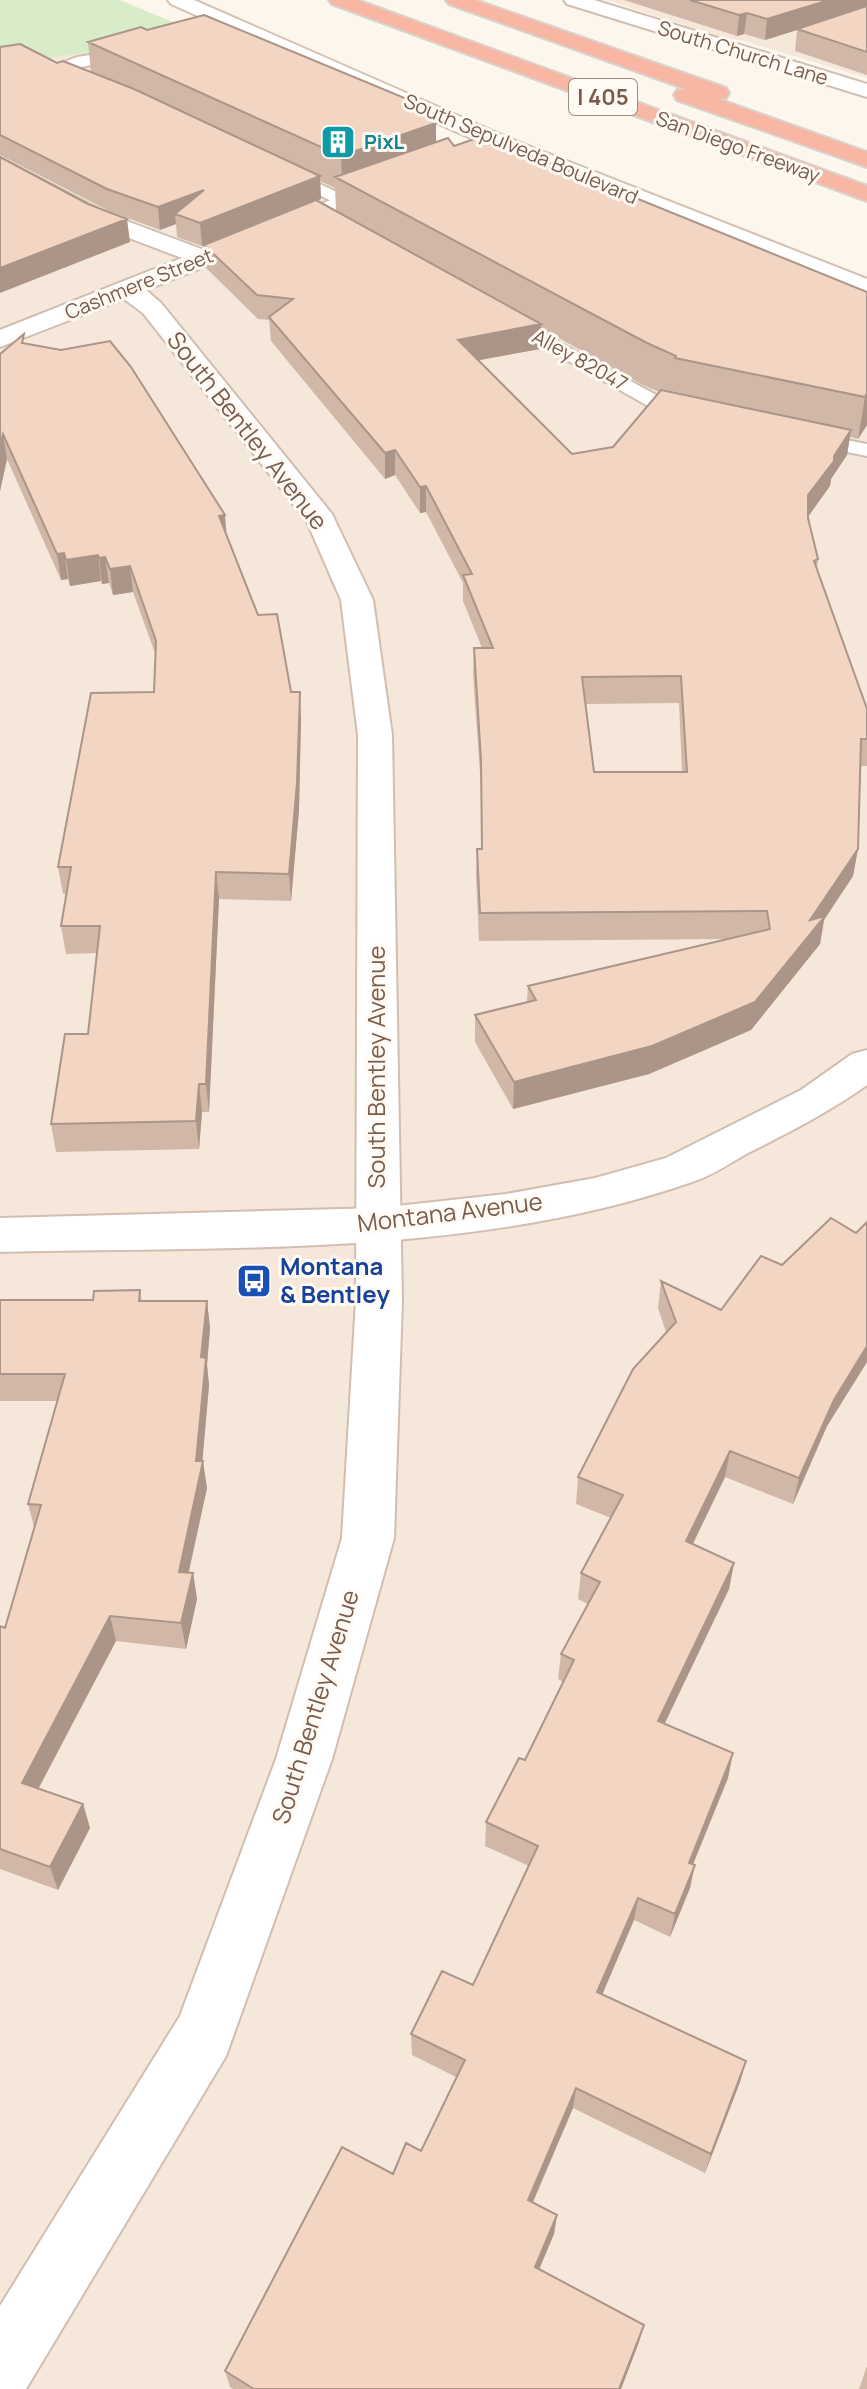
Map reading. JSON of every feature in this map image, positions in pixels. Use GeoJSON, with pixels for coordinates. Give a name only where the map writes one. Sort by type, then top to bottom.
{"type":"FeatureCollection","features":[{"type":"Feature","properties":{"kind":"highway","name":"San Diego Freeway"},"geometry":{"type":"LineString","coordinates":[[339,0],[867,194]]}},
{"type":"Feature","properties":{"kind":"highway","name":"San Diego Freeway"},"geometry":{"type":"LineString","coordinates":[[456,0],[867,146]]}},
{"type":"Feature","properties":{"kind":"highway"},"geometry":{"type":"LineString","coordinates":[[432,5],[867,160]]}},
{"type":"Feature","properties":{"kind":"street","name":"South Sepulveda Boulevard"},"geometry":{"type":"LineString","coordinates":[[178,0],[503,144],[867,288]]}},
{"type":"Feature","properties":{"kind":"street","name":"South Church Lane"},"geometry":{"type":"LineString","coordinates":[[574,0],[867,91]]}},
{"type":"Feature","properties":{"kind":"street"},"geometry":{"type":"LineString","coordinates":[[748,56],[782,45]]}},
{"type":"Feature","properties":{"kind":"street"},"geometry":{"type":"LineString","coordinates":[[473,155],[503,144]]}},
{"type":"Feature","properties":{"kind":"street"},"geometry":{"type":"LineString","coordinates":[[0,165],[100,219],[203,258]]}},
{"type":"Feature","properties":{"kind":"street","name":"Cashmere Street"},"geometry":{"type":"LineString","coordinates":[[0,339],[203,258],[332,213],[415,176]]}},
{"type":"Feature","properties":{"kind":"street","name":"South Bentley Avenue"},"geometry":{"type":"LineString","coordinates":[[0,2369],[204,2034],[304,1759],[368,1538],[379,1300],[375,735],[357,600],[321,520],[152,308],[128,289]]}},
{"type":"Feature","properties":{"kind":"street","name":"Montana Avenue"},"geometry":{"type":"LineString","coordinates":[[0,1235],[379,1225],[506,1210],[580,1196],[680,1170],[816,1100],[867,1064]]}},
{"type":"Feature","properties":{"kind":"lane"},"geometry":{"type":"LineString","coordinates":[[229,37],[253,32]]}},
{"type":"Feature","properties":{"kind":"lane"},"geometry":{"type":"LineString","coordinates":[[104,90],[66,74],[64,67],[77,61],[147,50]]}},
{"type":"Feature","properties":{"kind":"lane"},"geometry":{"type":"LineString","coordinates":[[267,165],[332,213]]}},
{"type":"Feature","properties":{"kind":"lane","name":"Alley 82047"},"geometry":{"type":"LineString","coordinates":[[486,308],[664,407],[711,419]]}},
{"type":"Feature","properties":{"kind":"lane"},"geometry":{"type":"LineString","coordinates":[[789,435],[867,450]]}},
{"type":"Feature","properties":{"kind":"shaded area"},"geometry":{"type":"Polygon","coordinates":[[[607,0],[867,0],[867,78],[740,40],[732,41],[607,0]]]}},
{"type":"Feature","properties":{"kind":"shaded area"},"geometry":{"type":"Polygon","coordinates":[[[188,38],[867,325],[867,2389],[0,2389],[0,65],[188,38]]]}},
{"type":"Feature","properties":{"kind":"green space"},"geometry":{"type":"Polygon","coordinates":[[[0,0],[120,0],[206,36],[0,65],[0,0]]]}},
{"type":"Feature","properties":{"kind":"building"},"geometry":{"type":"Polygon","coordinates":[[[690,0],[829,0],[767,19],[747,13],[739,15],[690,0]]]}},
{"type":"Feature","properties":{"kind":"building"},"geometry":{"type":"Polygon","coordinates":[[[867,6],[867,52],[797,29],[867,6]]]}},
{"type":"Feature","properties":{"kind":"building"},"geometry":{"type":"Polygon","coordinates":[[[204,15],[424,106],[436,123],[341,156],[88,42],[141,27],[147,30],[204,15]]]}},
{"type":"Feature","properties":{"kind":"building"},"geometry":{"type":"Polygon","coordinates":[[[20,44],[57,63],[63,61],[134,89],[320,176],[200,223],[175,214],[204,190],[158,207],[107,189],[0,135],[0,47],[20,44]]]}},
{"type":"Feature","properties":{"kind":"building"},"geometry":{"type":"Polygon","coordinates":[[[483,136],[867,292],[865,397],[675,358],[335,177],[448,138],[454,146],[483,136]]]}},
{"type":"Feature","properties":{"kind":"building"},"geometry":{"type":"Polygon","coordinates":[[[0,157],[88,204],[127,219],[0,268],[0,157]]]}},
{"type":"Feature","properties":{"kind":"building"},"geometry":{"type":"Polygon","coordinates":[[[316,200],[541,324],[458,340],[572,454],[613,447],[661,390],[851,430],[834,456],[834,461],[808,495],[808,518],[818,559],[814,561],[867,709],[867,739],[861,739],[858,849],[810,920],[825,916],[755,1002],[652,1046],[514,1082],[475,1015],[536,1000],[528,986],[770,929],[767,911],[480,913],[477,849],[482,849],[481,760],[474,648],[493,648],[463,575],[472,574],[426,486],[420,487],[395,450],[385,453],[269,317],[293,299],[257,295],[204,245],[316,200]],[[681,676],[582,677],[594,772],[687,772],[681,676]]]}},
{"type":"Feature","properties":{"kind":"building"},"geometry":{"type":"Polygon","coordinates":[[[24,334],[22,343],[61,350],[110,341],[131,367],[225,515],[219,516],[258,615],[277,614],[291,692],[300,692],[297,783],[289,874],[216,872],[206,1084],[199,1084],[196,1121],[51,1124],[65,1034],[88,1034],[100,926],[61,926],[71,867],[58,867],[91,693],[154,692],[156,641],[130,566],[110,569],[105,557],[99,558],[98,555],[66,560],[64,553],[57,554],[3,434],[0,446],[0,354],[24,334]]]}},
{"type":"Feature","properties":{"kind":"building"},"geometry":{"type":"Polygon","coordinates":[[[831,1218],[856,1233],[867,1222],[867,1346],[834,1400],[799,1478],[730,1451],[686,1541],[734,1563],[658,1721],[733,1753],[689,1863],[695,1865],[675,1914],[638,1898],[597,1992],[746,2061],[711,2154],[576,2088],[528,2200],[557,2215],[535,2267],[644,2325],[619,2389],[254,2389],[225,2371],[342,2147],[393,2174],[406,2143],[421,2151],[465,2060],[411,2034],[442,1971],[473,1985],[538,1846],[486,1822],[519,1758],[525,1760],[574,1660],[561,1654],[600,1582],[581,1573],[623,1495],[578,1477],[633,1369],[676,1322],[661,1281],[721,1310],[761,1256],[782,1265],[831,1218]]]}},
{"type":"Feature","properties":{"kind":"building"},"geometry":{"type":"Polygon","coordinates":[[[140,1290],[139,1301],[207,1301],[201,1357],[206,1358],[196,1461],[203,1461],[179,1572],[193,1573],[181,1623],[110,1616],[22,1783],[83,1804],[50,1867],[0,1849],[0,1626],[5,1628],[41,1505],[28,1504],[65,1374],[0,1374],[0,1300],[93,1300],[94,1291],[140,1290]]]}},
{"type":"Feature","properties":{"kind":"place","name":"PixL"},"geometry":{"type":"Point","coordinates":[338,142]}},
{"type":"Feature","properties":{"kind":"place","name":"Montana & Bentley"},"geometry":{"type":"Point","coordinates":[254,1281]}}]}
